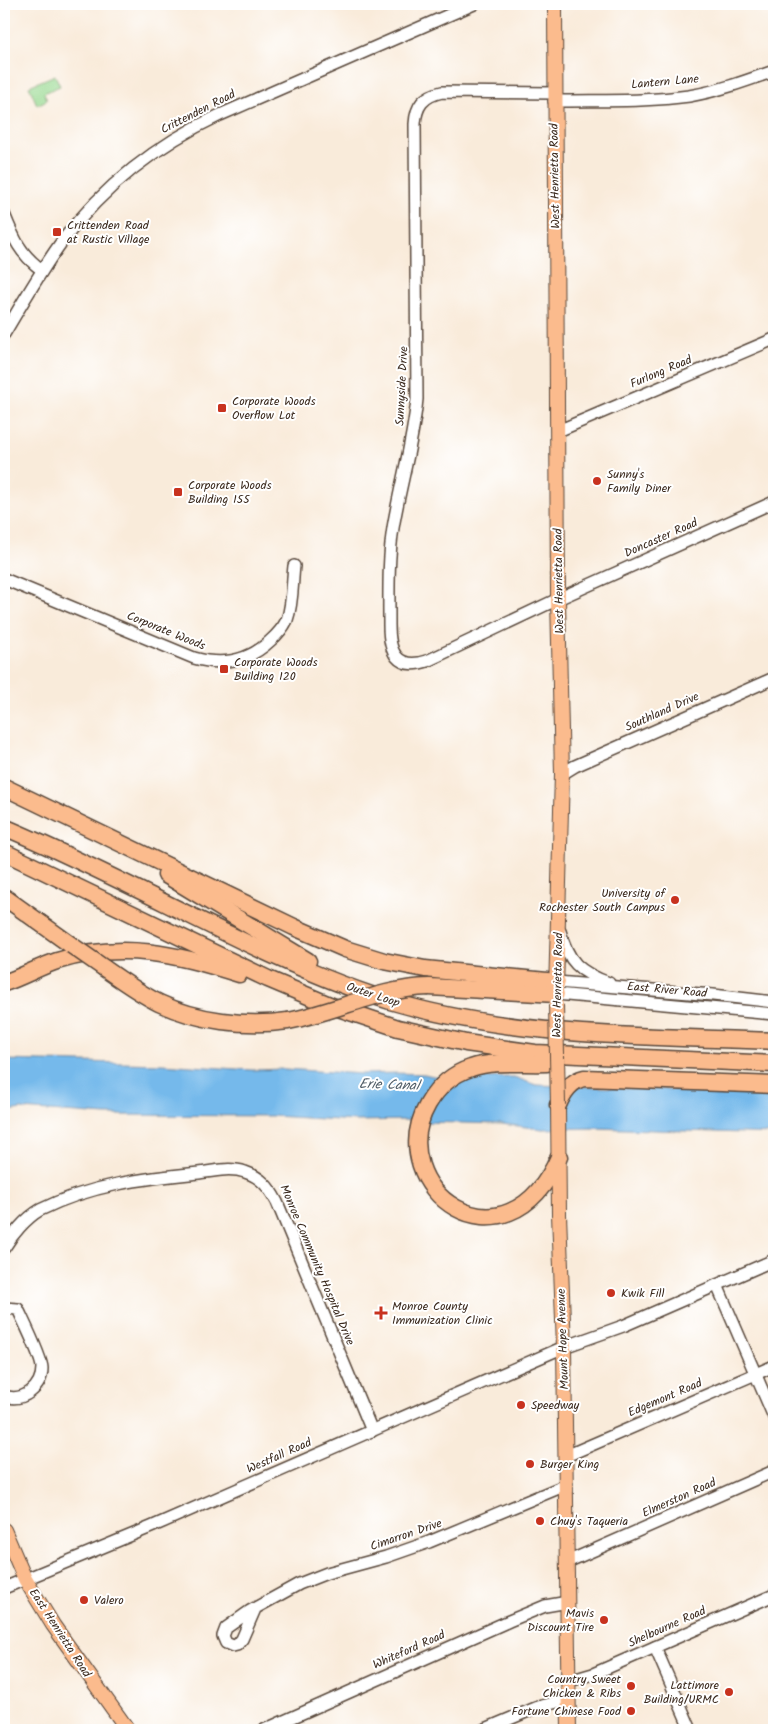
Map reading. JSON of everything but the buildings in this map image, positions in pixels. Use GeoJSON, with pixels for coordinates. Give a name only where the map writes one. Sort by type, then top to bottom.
{"type":"FeatureCollection","features":[{"type":"Feature","properties":{"kind":"highway"},"geometry":{"type":"LineString","coordinates":[[4,787],[301,930],[358,953],[398,964],[556,994]]}},
{"type":"Feature","properties":{"kind":"highway"},"geometry":{"type":"LineString","coordinates":[[79,824],[282,946],[364,992]]}},
{"type":"Feature","properties":{"kind":"highway","name":"Outer Loop"},"geometry":{"type":"LineString","coordinates":[[4,827],[274,956],[319,976],[404,1005],[457,1018],[540,1030],[774,1041]]}},
{"type":"Feature","properties":{"kind":"highway","name":"Outer Loop"},"geometry":{"type":"LineString","coordinates":[[4,852],[256,973],[319,1001],[405,1029],[487,1047],[550,1054],[774,1064]]}},
{"type":"Feature","properties":{"kind":"highway"},"geometry":{"type":"LineString","coordinates":[[4,897],[144,995],[169,1007],[190,1014],[235,1022],[266,1023],[314,1016],[386,992],[406,989],[429,987],[556,994]]}},
{"type":"Feature","properties":{"kind":"highway"},"geometry":{"type":"LineString","coordinates":[[4,983],[67,958],[101,952],[135,950],[193,960],[319,1001]]}},
{"type":"Feature","properties":{"kind":"highway"},"geometry":{"type":"LineString","coordinates":[[559,1157],[547,1180],[530,1201],[508,1213],[488,1217],[468,1213],[455,1207],[443,1198],[428,1181],[420,1161],[418,1145],[423,1113],[443,1084],[460,1072],[486,1064],[688,1061]]}},
{"type":"Feature","properties":{"kind":"highway"},"geometry":{"type":"LineString","coordinates":[[558,1105],[568,1087],[577,1080],[584,1078],[774,1085]]}},
{"type":"Feature","properties":{"kind":"main road","name":"West Henrietta Road"},"geometry":{"type":"LineString","coordinates":[[555,4],[558,599],[562,774],[556,994],[559,1157]]}},
{"type":"Feature","properties":{"kind":"main road","name":"Mount Hope Avenue"},"geometry":{"type":"LineString","coordinates":[[559,1157],[566,1456],[569,1730]]}},
{"type":"Feature","properties":{"kind":"main road","name":"East Henrietta Road"},"geometry":{"type":"LineString","coordinates":[[4,1530],[25,1579],[62,1640],[128,1730]]}},
{"type":"Feature","properties":{"kind":"street","name":"Crittenden Road"},"geometry":{"type":"LineString","coordinates":[[4,334],[42,270],[67,235],[98,199],[136,165],[169,142],[220,114],[474,4]]}},
{"type":"Feature","properties":{"kind":"street","name":"Lantern Lane"},"geometry":{"type":"LineString","coordinates":[[554,97],[641,99],[689,96],[727,88],[774,71]]}},
{"type":"Feature","properties":{"kind":"street","name":"Sunnyside Drive"},"geometry":{"type":"LineString","coordinates":[[554,97],[442,92],[426,98],[417,109],[414,124],[418,399],[413,438],[391,541],[390,645],[399,660],[411,664],[422,663],[558,599]]}},
{"type":"Feature","properties":{"kind":"street"},"geometry":{"type":"LineString","coordinates":[[4,214],[22,252],[42,270]]}},
{"type":"Feature","properties":{"kind":"street","name":"Furlong Road"},"geometry":{"type":"LineString","coordinates":[[558,431],[774,338]]}},
{"type":"Feature","properties":{"kind":"street","name":"Doncaster Road"},"geometry":{"type":"LineString","coordinates":[[558,599],[774,502]]}},
{"type":"Feature","properties":{"kind":"street","name":"Corporate Woods"},"geometry":{"type":"LineString","coordinates":[[4,579],[194,658],[206,661],[228,662],[240,660],[260,650],[284,626],[290,607],[294,566]]}},
{"type":"Feature","properties":{"kind":"street","name":"Southland Drive"},"geometry":{"type":"LineString","coordinates":[[562,774],[575,766],[774,678]]}},
{"type":"Feature","properties":{"kind":"street"},"geometry":{"type":"LineString","coordinates":[[558,924],[567,952],[577,967],[586,974],[598,979],[632,989]]}},
{"type":"Feature","properties":{"kind":"street","name":"East River Road"},"geometry":{"type":"LineString","coordinates":[[556,994],[632,989],[713,994],[774,1002]]}},
{"type":"Feature","properties":{"kind":"street","name":"East River Road"},"geometry":{"type":"LineString","coordinates":[[556,994],[774,1014]]}},
{"type":"Feature","properties":{"kind":"street","name":"Monroe Community Hospital Drive"},"geometry":{"type":"LineString","coordinates":[[4,1248],[10,1238],[39,1211],[72,1198],[124,1182],[225,1170],[243,1171],[257,1177],[266,1184],[278,1202],[372,1431]]}},
{"type":"Feature","properties":{"kind":"street","name":"Westfall Road"},"geometry":{"type":"LineString","coordinates":[[4,1588],[151,1527],[564,1347],[623,1326],[774,1260]]}},
{"type":"Feature","properties":{"kind":"street"},"geometry":{"type":"LineString","coordinates":[[717,1285],[774,1417]]}},
{"type":"Feature","properties":{"kind":"street"},"geometry":{"type":"LineString","coordinates":[[4,1308],[18,1309],[42,1366],[41,1377],[35,1387],[21,1397],[4,1396]]}},
{"type":"Feature","properties":{"kind":"street","name":"Edgemont Road"},"geometry":{"type":"LineString","coordinates":[[566,1456],[774,1366]]}},
{"type":"Feature","properties":{"kind":"street","name":"Elmerston Road"},"geometry":{"type":"LineString","coordinates":[[567,1562],[774,1471]]}},
{"type":"Feature","properties":{"kind":"street","name":"Cimarron Drive"},"geometry":{"type":"LineString","coordinates":[[254,1608],[314,1578],[429,1542],[566,1485]]}},
{"type":"Feature","properties":{"kind":"street","name":"Shelbourne Road"},"geometry":{"type":"LineString","coordinates":[[569,1681],[593,1674],[655,1648],[774,1595]]}},
{"type":"Feature","properties":{"kind":"street","name":"Whiteford Road"},"geometry":{"type":"LineString","coordinates":[[264,1730],[509,1621],[545,1606],[568,1602]]}},
{"type":"Feature","properties":{"kind":"street"},"geometry":{"type":"LineString","coordinates":[[655,1648],[692,1730]]}},
{"type":"Feature","properties":{"kind":"street"},"geometry":{"type":"LineString","coordinates":[[483,1730],[538,1707],[569,1700]]}},
{"type":"Feature","properties":{"kind":"green space"},"geometry":{"type":"Polygon","coordinates":[[[55,75],[60,86],[44,93],[47,100],[37,105],[29,86],[55,75]]]}},
{"type":"Feature","properties":{"kind":"water","name":"Erie Canal"},"geometry":{"type":"Polygon","coordinates":[[[4,1060],[162,1064],[362,1074],[424,1074],[452,1080],[514,1077],[536,1085],[774,1093],[774,1134],[595,1128],[542,1129],[502,1124],[423,1122],[412,1120],[356,1121],[273,1116],[106,1115],[21,1109],[4,1112],[4,1060]]]}},
{"type":"Feature","properties":{"kind":"place","name":"Crittenden Road at Rustic Village"},"geometry":{"type":"Point","coordinates":[57,232]}},
{"type":"Feature","properties":{"kind":"place","name":"Corporate Woods Overflow Lot"},"geometry":{"type":"Point","coordinates":[222,408]}},
{"type":"Feature","properties":{"kind":"place","name":"Sunny's Family Diner"},"geometry":{"type":"Point","coordinates":[597,481]}},
{"type":"Feature","properties":{"kind":"place","name":"Corporate Woods Building 155"},"geometry":{"type":"Point","coordinates":[178,492]}},
{"type":"Feature","properties":{"kind":"place","name":"Corporate Woods Building 120"},"geometry":{"type":"Point","coordinates":[224,669]}},
{"type":"Feature","properties":{"kind":"place","name":"University of Rochester South Campus"},"geometry":{"type":"Point","coordinates":[675,900]}},
{"type":"Feature","properties":{"kind":"place","name":"Kwik Fill"},"geometry":{"type":"Point","coordinates":[611,1293]}},
{"type":"Feature","properties":{"kind":"place","name":"Monroe County Immunization Clinic"},"geometry":{"type":"Point","coordinates":[381,1313]}},
{"type":"Feature","properties":{"kind":"place","name":"Speedway"},"geometry":{"type":"Point","coordinates":[521,1405]}},
{"type":"Feature","properties":{"kind":"place","name":"Burger King"},"geometry":{"type":"Point","coordinates":[530,1464]}},
{"type":"Feature","properties":{"kind":"place","name":"Chuy's Taqueria"},"geometry":{"type":"Point","coordinates":[540,1521]}},
{"type":"Feature","properties":{"kind":"place","name":"Valero"},"geometry":{"type":"Point","coordinates":[84,1600]}},
{"type":"Feature","properties":{"kind":"place","name":"Mavis Discount Tire"},"geometry":{"type":"Point","coordinates":[604,1620]}},
{"type":"Feature","properties":{"kind":"place","name":"Country Sweet Chicken & Ribs"},"geometry":{"type":"Point","coordinates":[631,1686]}},
{"type":"Feature","properties":{"kind":"place","name":"Lattimore Building/URMC"},"geometry":{"type":"Point","coordinates":[729,1692]}},
{"type":"Feature","properties":{"kind":"place","name":"Fortune Chinese Food"},"geometry":{"type":"Point","coordinates":[631,1711]}}]}
